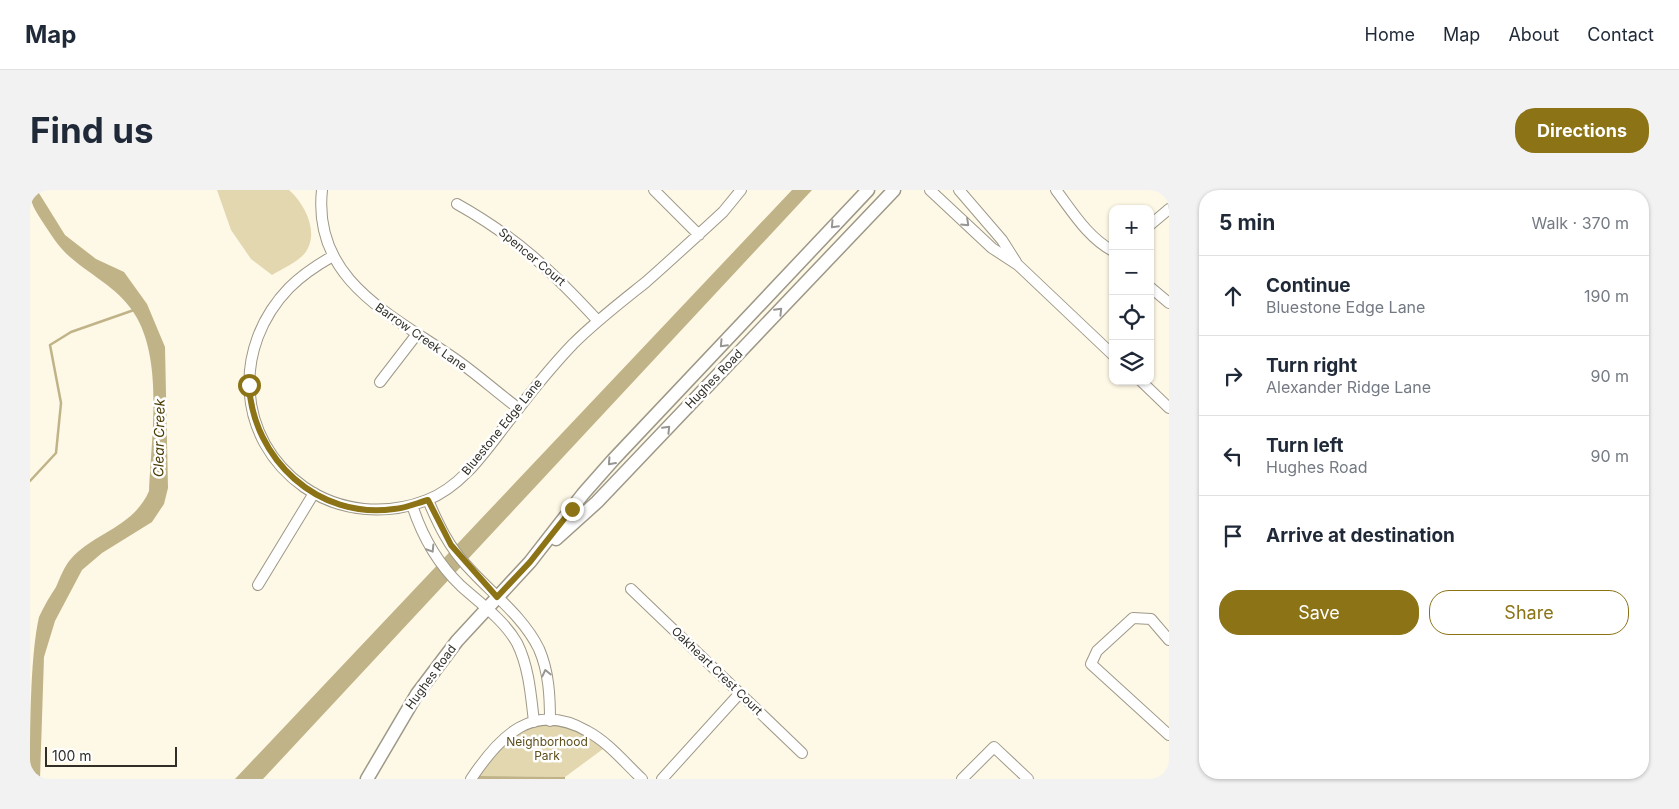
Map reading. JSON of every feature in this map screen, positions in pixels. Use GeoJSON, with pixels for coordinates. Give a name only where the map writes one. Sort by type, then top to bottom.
{"type":"FeatureCollection","features":[{"type":"Feature","properties":{"kind":"main road","name":"Hughes Road"},"geometry":{"type":"LineString","coordinates":[[530,562],[583,494],[613,460],[868,190]]}},
{"type":"Feature","properties":{"kind":"main road","name":"Hughes Road"},"geometry":{"type":"LineString","coordinates":[[367,779],[417,694],[457,641],[530,562],[597,502],[894,190]]}},
{"type":"Feature","properties":{"kind":"street","name":"Barrow Creek Lane"},"geometry":{"type":"LineString","coordinates":[[322,190],[322,226],[333,256],[353,287],[374,304],[459,362],[518,408]]}},
{"type":"Feature","properties":{"kind":"street"},"geometry":{"type":"LineString","coordinates":[[654,190],[699,235]]}},
{"type":"Feature","properties":{"kind":"street","name":"Bluestone Edge Lane"},"geometry":{"type":"LineString","coordinates":[[333,256],[297,280],[271,310],[256,340],[249,372],[251,406],[263,440],[288,474],[314,493],[337,504],[362,509],[394,509],[428,500],[443,492],[470,469],[546,374],[598,321],[699,235],[723,212],[741,190]]}},
{"type":"Feature","properties":{"kind":"street"},"geometry":{"type":"LineString","coordinates":[[930,190],[992,248],[1018,265],[1109,351]]}},
{"type":"Feature","properties":{"kind":"street"},"geometry":{"type":"LineString","coordinates":[[959,190],[1002,240],[1018,265]]}},
{"type":"Feature","properties":{"kind":"street"},"geometry":{"type":"LineString","coordinates":[[1056,190],[1086,229],[1104,246],[1111,250]]}},
{"type":"Feature","properties":{"kind":"street","name":"Spencer Court"},"geometry":{"type":"LineString","coordinates":[[457,204],[492,224],[530,253],[556,275],[598,321]]}},
{"type":"Feature","properties":{"kind":"street"},"geometry":{"type":"LineString","coordinates":[[1154,222],[1169,209]]}},
{"type":"Feature","properties":{"kind":"street"},"geometry":{"type":"LineString","coordinates":[[1154,290],[1169,303]]}},
{"type":"Feature","properties":{"kind":"street"},"geometry":{"type":"LineString","coordinates":[[380,382],[417,334]]}},
{"type":"Feature","properties":{"kind":"street"},"geometry":{"type":"LineString","coordinates":[[1146,385],[1167,401]]}},
{"type":"Feature","properties":{"kind":"street"},"geometry":{"type":"LineString","coordinates":[[258,585],[314,493]]}},
{"type":"Feature","properties":{"kind":"street"},"geometry":{"type":"LineString","coordinates":[[428,500],[451,545],[526,628],[540,651],[548,678],[542,721]]}},
{"type":"Feature","properties":{"kind":"street"},"geometry":{"type":"LineString","coordinates":[[412,505],[424,538],[437,558],[454,578],[505,626],[523,658],[542,721]]}},
{"type":"Feature","properties":{"kind":"street","name":"Oakheart Crest Court"},"geometry":{"type":"LineString","coordinates":[[631,589],[802,754]]}},
{"type":"Feature","properties":{"kind":"street"},"geometry":{"type":"LineString","coordinates":[[1169,640],[1151,619],[1133,618],[1097,651],[1091,664],[1169,735]]}},
{"type":"Feature","properties":{"kind":"street"},"geometry":{"type":"LineString","coordinates":[[662,779],[740,693]]}},
{"type":"Feature","properties":{"kind":"street"},"geometry":{"type":"LineString","coordinates":[[471,779],[489,752],[503,737],[520,726],[542,721],[570,724],[586,730],[601,740],[642,779]]}},
{"type":"Feature","properties":{"kind":"street"},"geometry":{"type":"LineString","coordinates":[[962,779],[994,747],[1028,779]]}},
{"type":"Feature","properties":{"kind":"green space"},"geometry":{"type":"Polygon","coordinates":[[[217,190],[289,190],[300,203],[309,219],[311,237],[305,253],[272,275],[251,259],[231,230],[217,190]]]}},
{"type":"Feature","properties":{"kind":"green space","name":"Neighborhood Park"},"geometry":{"type":"Polygon","coordinates":[[[542,721],[578,727],[607,746],[565,777],[479,776],[503,737],[542,721]]]}},
{"type":"Feature","properties":{"kind":"water","name":"Clear Creek"},"geometry":{"type":"Polygon","coordinates":[[[30,190],[37,190],[65,235],[96,259],[124,272],[147,304],[165,347],[168,488],[164,504],[152,522],[102,553],[82,570],[55,621],[44,657],[40,779],[30,779],[32,674],[39,617],[70,560],[90,543],[123,522],[142,503],[149,491],[154,403],[150,358],[145,337],[137,318],[131,308],[115,291],[62,249],[35,210],[30,190]]]}},
{"type":"Feature","properties":{"kind":"water"},"geometry":{"type":"Polygon","coordinates":[[[792,190],[812,190],[263,779],[235,779],[792,190]]]}},
{"type":"Feature","properties":{"kind":"water"},"geometry":{"type":"Polygon","coordinates":[[[479,776],[565,777],[565,779],[477,779],[479,776]]]}},
{"type":"Feature","properties":{"kind":"waterway"},"geometry":{"type":"LineString","coordinates":[[30,481],[56,453],[61,403],[50,345],[71,332],[134,310]]}},
{"type":"Feature","properties":{"kind":"route"},"geometry":{"type":"LineString","coordinates":[[249,385],[251,406],[257,428],[269,452],[288,474],[325,499],[350,507],[378,510],[394,509],[428,500],[441,530],[459,557],[497,597],[530,562],[572,509]]}}]}
